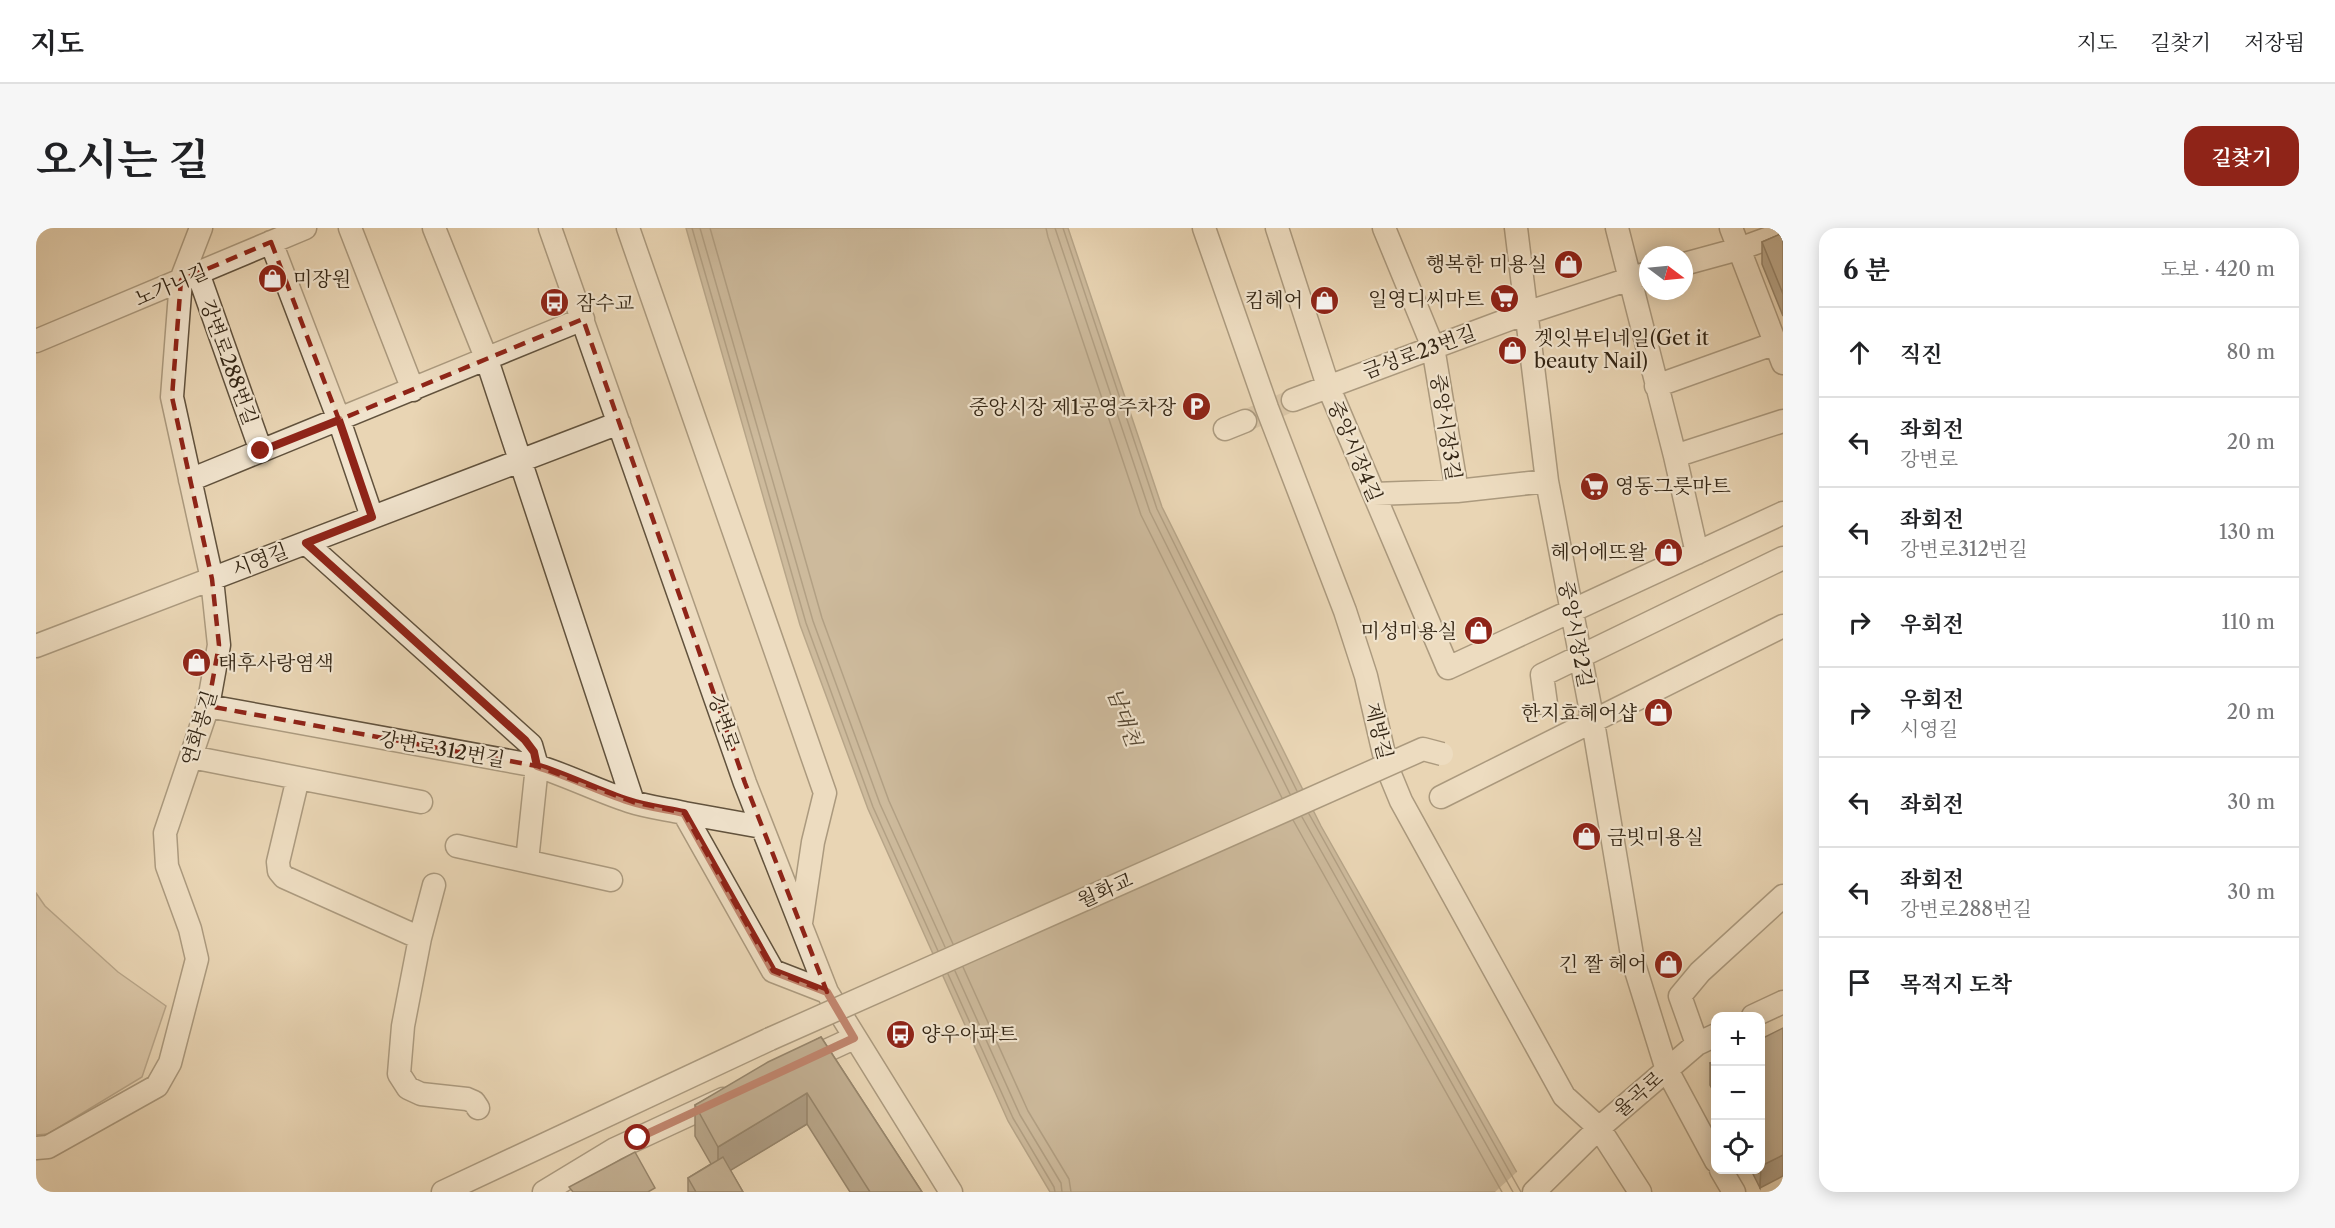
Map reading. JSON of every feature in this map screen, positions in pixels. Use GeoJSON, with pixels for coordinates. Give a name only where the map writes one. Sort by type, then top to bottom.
{"type":"FeatureCollection","features":[{"type":"Feature","properties":{"kind":"street","name":"연화봉길"},"geometry":{"type":"LineString","coordinates":[[36,1148],[48,1147],[157,1086],[170,1064],[196,959],[190,929],[167,866],[165,833],[208,706],[219,645],[212,579],[172,397],[189,277],[201,228]]}},
{"type":"Feature","properties":{"kind":"street","name":"노가니길"},"geometry":{"type":"LineString","coordinates":[[36,341],[305,228]]}},
{"type":"Feature","properties":{"kind":"street"},"geometry":{"type":"LineString","coordinates":[[350,228],[413,390]]}},
{"type":"Feature","properties":{"kind":"street"},"geometry":{"type":"LineString","coordinates":[[434,228],[487,360],[633,802]]}},
{"type":"Feature","properties":{"kind":"street","name":"강변로"},"geometry":{"type":"LineString","coordinates":[[550,228],[741,772],[827,992],[951,1192]]}},
{"type":"Feature","properties":{"kind":"street"},"geometry":{"type":"LineString","coordinates":[[628,228],[825,793],[813,842],[801,925]]}},
{"type":"Feature","properties":{"kind":"street","name":"제방길"},"geometry":{"type":"LineString","coordinates":[[1204,228],[1267,408],[1345,611],[1366,676],[1387,767],[1401,801],[1564,1096],[1599,1128],[1640,1192]]}},
{"type":"Feature","properties":{"kind":"street","name":"중앙시장4길"},"geometry":{"type":"LineString","coordinates":[[1277,228],[1328,386],[1448,668],[1571,611]]}},
{"type":"Feature","properties":{"kind":"street","name":"중앙시장3길"},"geometry":{"type":"LineString","coordinates":[[1384,228],[1433,347],[1457,491]]}},
{"type":"Feature","properties":{"kind":"street","name":"중앙시장2길"},"geometry":{"type":"LineString","coordinates":[[1516,228],[1547,481],[1593,722],[1633,961],[1667,1070],[1711,1152]]}},
{"type":"Feature","properties":{"kind":"street"},"geometry":{"type":"LineString","coordinates":[[1617,228],[1639,276]]}},
{"type":"Feature","properties":{"kind":"street"},"geometry":{"type":"LineString","coordinates":[[1656,386],[1779,353],[1731,228]]}},
{"type":"Feature","properties":{"kind":"street"},"geometry":{"type":"LineString","coordinates":[[1693,262],[1739,249],[1783,233]]}},
{"type":"Feature","properties":{"kind":"street"},"geometry":{"type":"LineString","coordinates":[[271,242],[339,420],[372,517]]}},
{"type":"Feature","properties":{"kind":"street","name":"금성로23번길"},"geometry":{"type":"LineString","coordinates":[[1293,400],[1526,312],[1639,276]]}},
{"type":"Feature","properties":{"kind":"street","name":"강변로288번길"},"geometry":{"type":"LineString","coordinates":[[189,277],[261,451]]}},
{"type":"Feature","properties":{"kind":"street"},"geometry":{"type":"LineString","coordinates":[[1643,300],[1656,386],[1675,456],[1696,553]]}},
{"type":"Feature","properties":{"kind":"street","name":"강변로288번길"},"geometry":{"type":"LineString","coordinates":[[190,480],[583,319]]}},
{"type":"Feature","properties":{"kind":"street"},"geometry":{"type":"LineString","coordinates":[[1675,456],[1783,421]]}},
{"type":"Feature","properties":{"kind":"street","name":"시영길"},"geometry":{"type":"LineString","coordinates":[[36,646],[619,423]]}},
{"type":"Feature","properties":{"kind":"street"},"geometry":{"type":"LineString","coordinates":[[1374,494],[1457,491],[1547,481]]}},
{"type":"Feature","properties":{"kind":"street"},"geometry":{"type":"LineString","coordinates":[[1571,611],[1783,513]]}},
{"type":"Feature","properties":{"kind":"street"},"geometry":{"type":"LineString","coordinates":[[306,543],[525,740],[534,752],[537,766],[527,861]]}},
{"type":"Feature","properties":{"kind":"street"},"geometry":{"type":"LineString","coordinates":[[1546,704],[1542,675],[1783,558]]}},
{"type":"Feature","properties":{"kind":"street"},"geometry":{"type":"LineString","coordinates":[[1441,796],[1783,626]]}},
{"type":"Feature","properties":{"kind":"street","name":"강변로312번길"},"geometry":{"type":"LineString","coordinates":[[208,706],[537,766],[633,802],[762,827]]}},
{"type":"Feature","properties":{"kind":"street","name":"월화교"},"geometry":{"type":"LineString","coordinates":[[443,1192],[770,1039],[1423,749],[1442,754]]}},
{"type":"Feature","properties":{"kind":"street"},"geometry":{"type":"LineString","coordinates":[[191,757],[421,802]]}},
{"type":"Feature","properties":{"kind":"street"},"geometry":{"type":"LineString","coordinates":[[298,778],[278,862],[279,871],[284,877],[420,938]]}},
{"type":"Feature","properties":{"kind":"street"},"geometry":{"type":"LineString","coordinates":[[684,813],[773,971],[827,992]]}},
{"type":"Feature","properties":{"kind":"street"},"geometry":{"type":"LineString","coordinates":[[457,846],[611,879]]}},
{"type":"Feature","properties":{"kind":"street"},"geometry":{"type":"LineString","coordinates":[[434,885],[420,938],[403,1026],[399,1074],[408,1088],[421,1094],[467,1100],[474,1102],[478,1108]]}},
{"type":"Feature","properties":{"kind":"street"},"geometry":{"type":"LineString","coordinates":[[1706,1040],[1680,996],[1700,972],[1783,896]]}},
{"type":"Feature","properties":{"kind":"street"},"geometry":{"type":"LineString","coordinates":[[1763,1012],[1783,1002]]}},
{"type":"Feature","properties":{"kind":"street"},"geometry":{"type":"LineString","coordinates":[[778,1073],[854,1038]]}},
{"type":"Feature","properties":{"kind":"street","name":"율곡로"},"geometry":{"type":"LineString","coordinates":[[1534,1192],[1599,1128],[1706,1040]]}},
{"type":"Feature","properties":{"kind":"street"},"geometry":{"type":"LineString","coordinates":[[544,1192],[615,1149],[746,1088]]}},
{"type":"Feature","properties":{"kind":"street"},"geometry":{"type":"LineString","coordinates":[[1723,1174],[1734,1192]]}},
{"type":"Feature","properties":{"kind":"highlighted area"},"geometry":{"type":"Polygon","coordinates":[[[271,242],[339,420],[583,319],[745,783],[827,992],[773,971],[684,813],[633,802],[537,766],[208,706],[219,645],[212,579],[172,397],[181,280],[271,242]]]}},
{"type":"Feature","properties":{"kind":"shaded area"},"geometry":{"type":"Polygon","coordinates":[[[36,893],[45,906],[118,972],[166,1006],[142,1077],[48,1134],[36,1135],[36,893]]]}},
{"type":"Feature","properties":{"kind":"water","name":"남대천"},"geometry":{"type":"Polygon","coordinates":[[[686,228],[1068,228],[1162,507],[1321,826],[1528,1192],[1050,1192],[1008,1121],[868,809],[800,625],[686,228]]]}},
{"type":"Feature","properties":{"kind":"pier"},"geometry":{"type":"Polygon","coordinates":[[[1519,1170],[1531,1192],[1495,1192],[1519,1170]]]}},
{"type":"Feature","properties":{"kind":"building"},"geometry":{"type":"Polygon","coordinates":[[[1783,233],[1783,294],[1762,242],[1783,233]]]}},
{"type":"Feature","properties":{"kind":"building"},"geometry":{"type":"Polygon","coordinates":[[[1783,1028],[1783,1155],[1765,1164],[1765,1066],[1765,1037],[1783,1028]]]}},
{"type":"Feature","properties":{"kind":"building"},"geometry":{"type":"Polygon","coordinates":[[[821,1037],[922,1192],[870,1192],[807,1093],[718,1147],[695,1105],[768,1062],[821,1037]]]}},
{"type":"Feature","properties":{"kind":"building"},"geometry":{"type":"Polygon","coordinates":[[[635,1152],[655,1188],[648,1192],[573,1192],[569,1187],[635,1152]]]}},
{"type":"Feature","properties":{"kind":"building"},"geometry":{"type":"Polygon","coordinates":[[[723,1157],[743,1192],[696,1192],[688,1178],[723,1157]]]}},
{"type":"Feature","properties":{"kind":"tunnel"},"geometry":{"type":"LineString","coordinates":[[1245,421],[1293,400]]}},
{"type":"Feature","properties":{"kind":"place","name":"행복한 미용실"},"geometry":{"type":"Point","coordinates":[1568,264]}},
{"type":"Feature","properties":{"kind":"place","name":"미장원"},"geometry":{"type":"Point","coordinates":[272,279]}},
{"type":"Feature","properties":{"kind":"place","name":"일영디씨마트"},"geometry":{"type":"Point","coordinates":[1505,299]}},
{"type":"Feature","properties":{"kind":"place","name":"킴헤어"},"geometry":{"type":"Point","coordinates":[1324,300]}},
{"type":"Feature","properties":{"kind":"place","name":"잠수교"},"geometry":{"type":"Point","coordinates":[555,303]}},
{"type":"Feature","properties":{"kind":"place","name":"겟잇뷰티네일(Get it beauty Nail)"},"geometry":{"type":"Point","coordinates":[1513,350]}},
{"type":"Feature","properties":{"kind":"place","name":"중앙시장 제1공영주차장"},"geometry":{"type":"Point","coordinates":[1197,407]}},
{"type":"Feature","properties":{"kind":"place","name":"영동그릇마트"},"geometry":{"type":"Point","coordinates":[1594,486]}},
{"type":"Feature","properties":{"kind":"place","name":"헤어에뜨왈"},"geometry":{"type":"Point","coordinates":[1668,552]}},
{"type":"Feature","properties":{"kind":"place","name":"미성미용실"},"geometry":{"type":"Point","coordinates":[1478,631]}},
{"type":"Feature","properties":{"kind":"place","name":"태후사랑염색"},"geometry":{"type":"Point","coordinates":[197,663]}},
{"type":"Feature","properties":{"kind":"place","name":"한지효헤어샵"},"geometry":{"type":"Point","coordinates":[1658,713]}},
{"type":"Feature","properties":{"kind":"place","name":"금빗미용실"},"geometry":{"type":"Point","coordinates":[1586,837]}},
{"type":"Feature","properties":{"kind":"place","name":"긴 짤 헤어"},"geometry":{"type":"Point","coordinates":[1668,964]}},
{"type":"Feature","properties":{"kind":"place","name":"양우아파트"},"geometry":{"type":"Point","coordinates":[900,1034]}},
{"type":"Feature","properties":{"kind":"route"},"geometry":{"type":"LineString","coordinates":[[261,451],[339,420],[372,517],[306,543],[525,740],[534,752],[537,766],[633,802],[684,813],[773,971],[827,992],[854,1038],[638,1138]]}}]}
